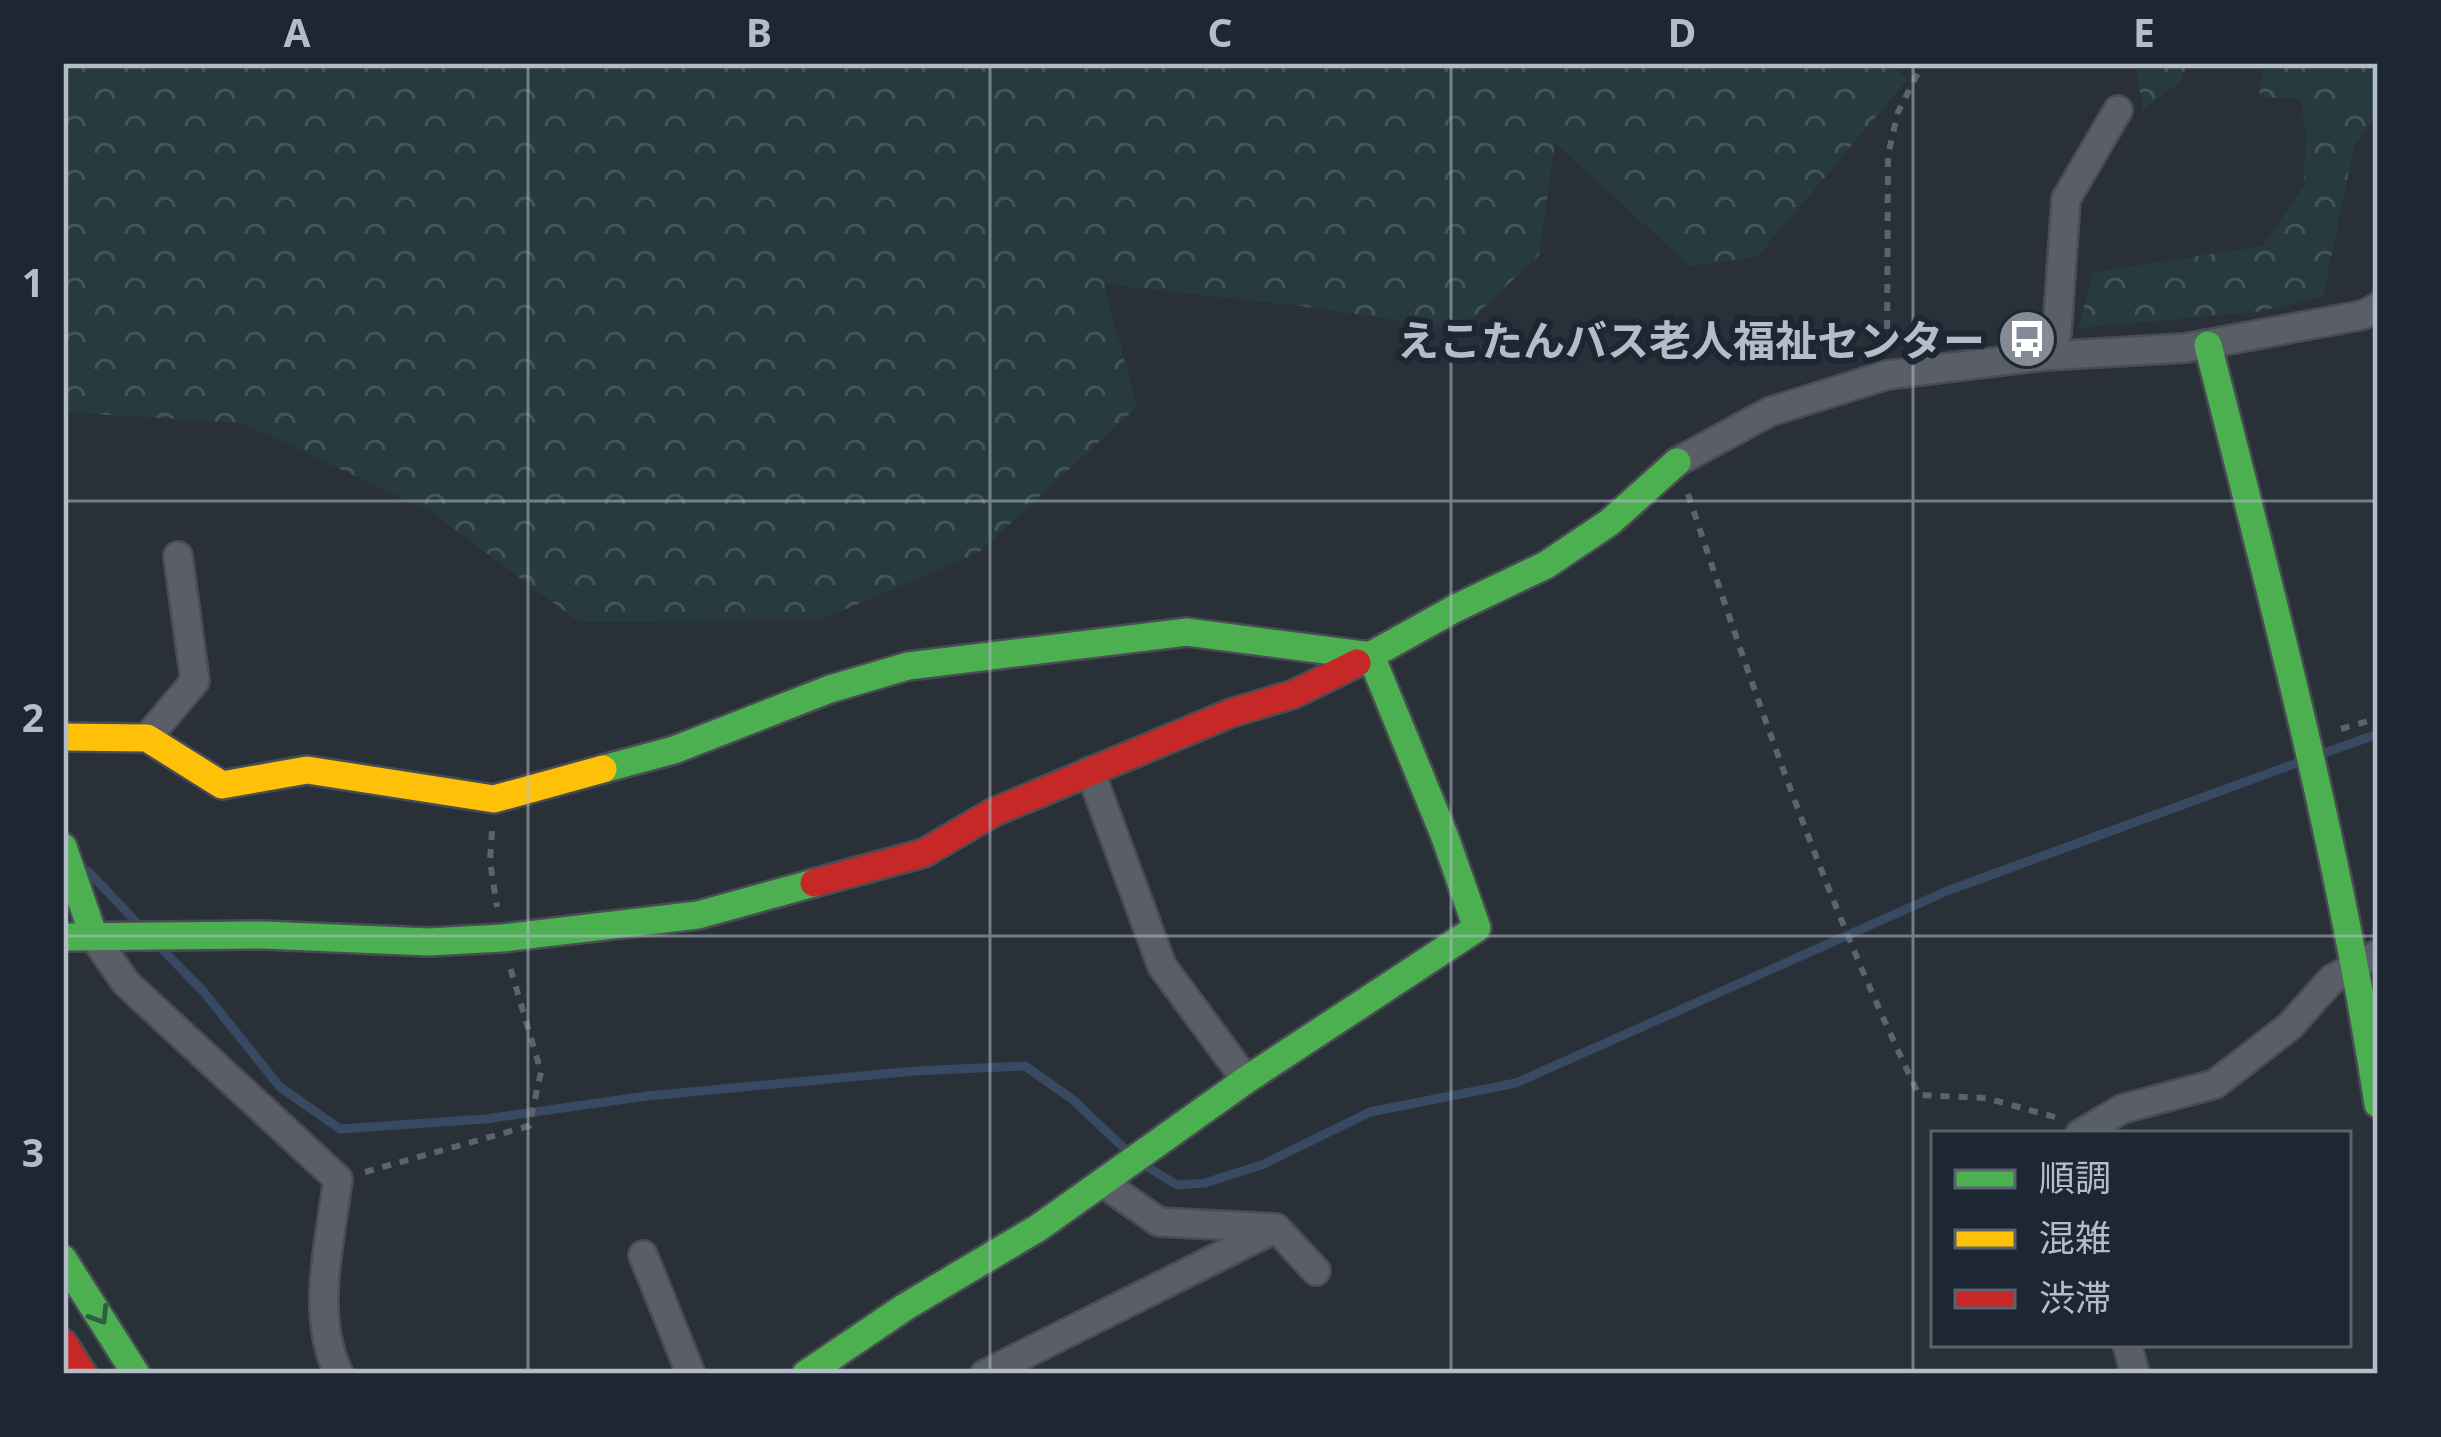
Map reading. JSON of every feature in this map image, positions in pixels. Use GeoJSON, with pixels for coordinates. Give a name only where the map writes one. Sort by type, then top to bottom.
{"type":"FeatureCollection","features":[{"type":"Feature","properties":{"kind":"main road"},"geometry":{"type":"LineString","coordinates":[[2208,345],[2367,960],[2378,1104]]}},
{"type":"Feature","properties":{"kind":"main road"},"geometry":{"type":"LineString","coordinates":[[63,937],[181,935],[429,942],[502,938],[698,915],[924,853],[994,812],[1232,713],[1294,694],[1546,565],[1610,522],[1677,462]]}},
{"type":"Feature","properties":{"kind":"main road"},"geometry":{"type":"LineString","coordinates":[[63,737],[147,738],[222,785],[307,770],[494,799],[674,750],[830,689],[908,665],[1187,632],[1370,656]]}},
{"type":"Feature","properties":{"kind":"main road"},"geometry":{"type":"LineString","coordinates":[[806,1374],[905,1307],[1038,1228],[1246,1080],[1477,928],[1370,656]]}},
{"type":"Feature","properties":{"kind":"main road"},"geometry":{"type":"LineString","coordinates":[[67,858],[94,937]]}},
{"type":"Feature","properties":{"kind":"main road"},"geometry":{"type":"LineString","coordinates":[[63,1259],[136,1374]]}},
{"type":"Feature","properties":{"kind":"main road"},"geometry":{"type":"LineString","coordinates":[[63,1342],[83,1374]]}},
{"type":"Feature","properties":{"kind":"street"},"geometry":{"type":"LineString","coordinates":[[2044,356],[2057,333],[2066,199],[2118,110]]}},
{"type":"Feature","properties":{"kind":"street"},"geometry":{"type":"LineString","coordinates":[[1677,462],[1769,412],[1887,375],[2044,356],[2208,345],[2363,315],[2378,307]]}},
{"type":"Feature","properties":{"kind":"street"},"geometry":{"type":"LineString","coordinates":[[147,738],[195,681],[178,556]]}},
{"type":"Feature","properties":{"kind":"street"},"geometry":{"type":"LineString","coordinates":[[1090,772],[1162,966],[1246,1080]]}},
{"type":"Feature","properties":{"kind":"street"},"geometry":{"type":"LineString","coordinates":[[94,937],[126,983],[338,1180],[322,1306],[328,1353],[339,1374]]}},
{"type":"Feature","properties":{"kind":"street"},"geometry":{"type":"LineString","coordinates":[[2083,1131],[2122,1108],[2216,1084],[2290,1026],[2332,979],[2367,960]]}},
{"type":"Feature","properties":{"kind":"street"},"geometry":{"type":"LineString","coordinates":[[1102,1183],[1159,1222],[1276,1228],[1316,1271]]}},
{"type":"Feature","properties":{"kind":"street"},"geometry":{"type":"LineString","coordinates":[[985,1374],[1276,1228]]}},
{"type":"Feature","properties":{"kind":"street"},"geometry":{"type":"LineString","coordinates":[[644,1255],[691,1374]]}},
{"type":"Feature","properties":{"kind":"path"},"geometry":{"type":"LineString","coordinates":[[1887,375],[1888,155],[1898,112],[1923,63]]}},
{"type":"Feature","properties":{"kind":"path"},"geometry":{"type":"LineString","coordinates":[[1677,462],[1773,749],[1853,952],[1919,1095],[1986,1098],[2070,1122],[2080,1131]]}},
{"type":"Feature","properties":{"kind":"path"},"geometry":{"type":"LineString","coordinates":[[338,1180],[529,1126],[541,1072],[502,938],[490,861],[494,799]]}},
{"type":"Feature","properties":{"kind":"green space"},"geometry":{"type":"Polygon","coordinates":[[[63,63],[1890,63],[1907,80],[1757,257],[1690,266],[1555,143],[1539,255],[1460,330],[1104,284],[1137,407],[978,553],[820,620],[579,622],[432,512],[242,423],[63,412],[63,63]]]}},
{"type":"Feature","properties":{"kind":"green space"},"geometry":{"type":"Polygon","coordinates":[[[2140,63],[2187,63],[2181,81],[2143,110],[2136,68],[2140,63]]]}},
{"type":"Feature","properties":{"kind":"green space"},"geometry":{"type":"Polygon","coordinates":[[[2263,63],[2378,63],[2378,111],[2354,147],[2323,296],[2257,312],[2078,328],[2094,272],[2263,246],[2304,186],[2306,128],[2299,99],[2259,97],[2263,63]]]}},
{"type":"Feature","properties":{"kind":"waterway"},"geometry":{"type":"LineString","coordinates":[[2321,754],[2378,734]]}},
{"type":"Feature","properties":{"kind":"waterway"},"geometry":{"type":"LineString","coordinates":[[1144,1165],[1177,1185],[1205,1183],[1264,1164],[1370,1112],[1516,1083],[1947,891],[2305,760]]}},
{"type":"Feature","properties":{"kind":"waterway"},"geometry":{"type":"LineString","coordinates":[[88,871],[138,924]]}},
{"type":"Feature","properties":{"kind":"waterway"},"geometry":{"type":"LineString","coordinates":[[162,949],[203,991],[280,1087],[340,1129],[485,1119],[647,1096],[915,1071],[1025,1066],[1072,1099],[1126,1150]]}},
{"type":"Feature","properties":{"kind":"traffic: fast"},"geometry":{"type":"LineString","coordinates":[[2208,345],[2324,817],[2378,1104]]}},
{"type":"Feature","properties":{"kind":"traffic: fast"},"geometry":{"type":"LineString","coordinates":[[1357,663],[1546,565],[1610,522],[1677,462]]}},
{"type":"Feature","properties":{"kind":"traffic: fast"},"geometry":{"type":"LineString","coordinates":[[603,769],[674,750],[830,689],[908,666],[1187,632],[1371,656]]}},
{"type":"Feature","properties":{"kind":"traffic: fast"},"geometry":{"type":"LineString","coordinates":[[806,1374],[905,1307],[1038,1228],[1246,1080],[1477,928],[1371,656]]}},
{"type":"Feature","properties":{"kind":"traffic: fast"},"geometry":{"type":"LineString","coordinates":[[63,847],[94,937]]}},
{"type":"Feature","properties":{"kind":"traffic: fast"},"geometry":{"type":"LineString","coordinates":[[63,937],[263,935],[429,942],[502,938],[698,915],[814,883]]}},
{"type":"Feature","properties":{"kind":"traffic: fast"},"geometry":{"type":"LineString","coordinates":[[63,1259],[136,1374]]}},
{"type":"Feature","properties":{"kind":"traffic: slow"},"geometry":{"type":"LineString","coordinates":[[63,737],[147,738],[222,785],[307,770],[494,799],[603,769]]}},
{"type":"Feature","properties":{"kind":"traffic: jam"},"geometry":{"type":"LineString","coordinates":[[814,883],[924,853],[994,812],[1231,713],[1294,694],[1357,663]]}},
{"type":"Feature","properties":{"kind":"traffic: jam"},"geometry":{"type":"LineString","coordinates":[[63,1343],[83,1374]]}},
{"type":"Feature","properties":{"kind":"place","name":"えこたんバス老人福祉センター"},"geometry":{"type":"Point","coordinates":[2027,339]}}]}
